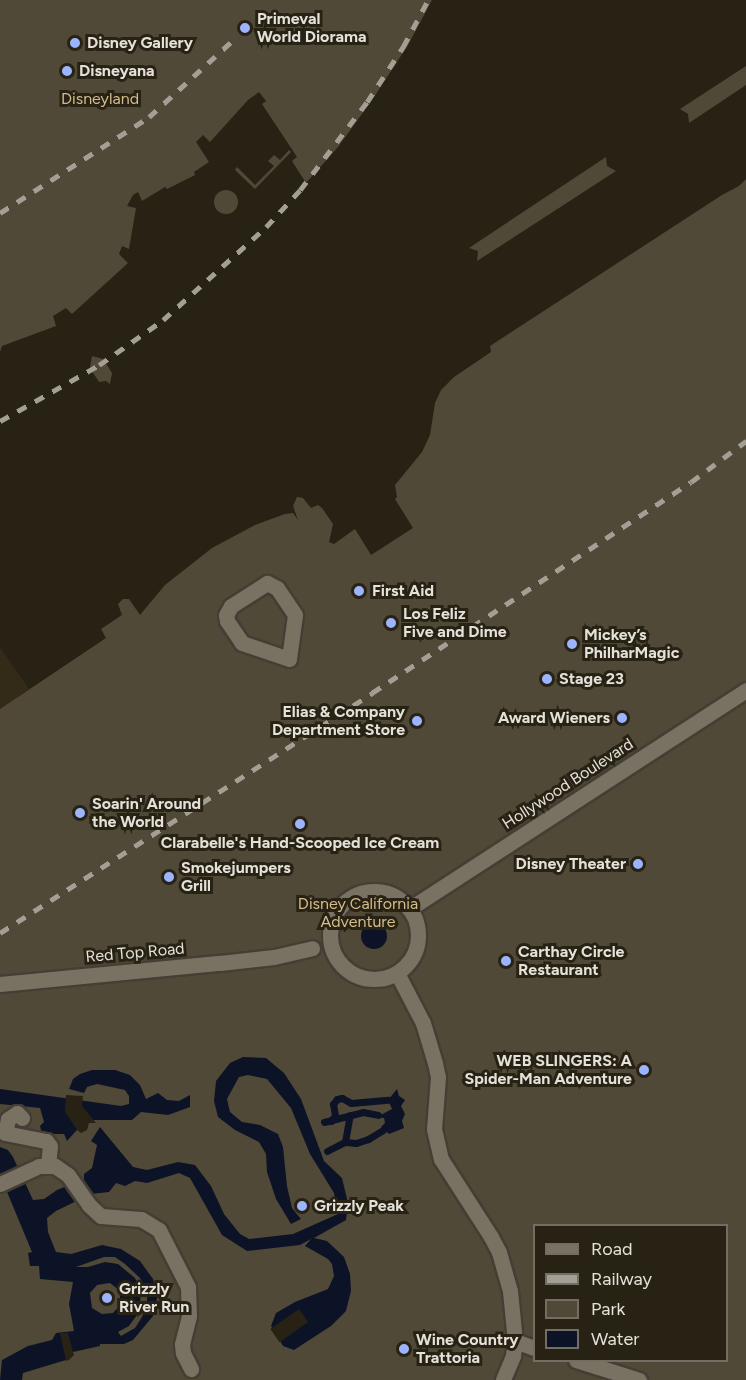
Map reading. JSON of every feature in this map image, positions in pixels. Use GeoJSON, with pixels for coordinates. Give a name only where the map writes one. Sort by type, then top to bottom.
{"type":"FeatureCollection","features":[{"type":"Feature","properties":{"kind":"street"},"geometry":{"type":"LineString","coordinates":[[267,584],[277,588],[295,615],[289,658],[242,643],[227,621],[226,615],[231,606],[267,584]]}},
{"type":"Feature","properties":{"kind":"street","name":"Hollywood Boulevard"},"geometry":{"type":"LineString","coordinates":[[409,909],[746,690]]}},
{"type":"Feature","properties":{"kind":"street"},"geometry":{"type":"LineString","coordinates":[[370,892],[388,894],[409,909],[418,928],[417,945],[410,962],[397,973],[385,978],[369,979],[348,971],[336,958],[330,946],[331,929],[339,909],[359,894],[370,892]]}},
{"type":"Feature","properties":{"kind":"street","name":"Red Top Road"},"geometry":{"type":"LineString","coordinates":[[0,984],[277,956],[312,948]]}},
{"type":"Feature","properties":{"kind":"street"},"geometry":{"type":"LineString","coordinates":[[397,973],[423,1023],[436,1066],[438,1077],[434,1129],[441,1159],[499,1252],[513,1301],[515,1341],[513,1356],[503,1380]]}},
{"type":"Feature","properties":{"kind":"street"},"geometry":{"type":"LineString","coordinates":[[22,1119],[17,1113],[8,1119],[5,1133],[46,1141],[50,1146],[48,1165]]}},
{"type":"Feature","properties":{"kind":"street"},"geometry":{"type":"LineString","coordinates":[[0,1184],[30,1169],[48,1165],[62,1169],[89,1205],[101,1216],[141,1219],[159,1230],[188,1287],[189,1316],[182,1344],[183,1353],[191,1369]]}},
{"type":"Feature","properties":{"kind":"street"},"geometry":{"type":"LineString","coordinates":[[515,1341],[533,1348]]}},
{"type":"Feature","properties":{"kind":"street"},"geometry":{"type":"LineString","coordinates":[[582,1362],[639,1380]]}},
{"type":"Feature","properties":{"kind":"shaded area"},"geometry":{"type":"Polygon","coordinates":[[[0,647],[29,689],[0,709],[0,647]]]}},
{"type":"Feature","properties":{"kind":"green space","name":"Disneyland"},"geometry":{"type":"Polygon","coordinates":[[[0,0],[432,0],[408,45],[372,100],[338,147],[306,183],[292,161],[297,157],[262,104],[266,101],[259,92],[248,100],[210,142],[203,135],[196,142],[209,162],[194,172],[195,175],[167,189],[165,187],[142,201],[138,192],[133,195],[127,206],[136,208],[129,249],[122,246],[119,254],[128,263],[72,314],[66,308],[53,316],[56,326],[2,346],[0,352],[0,0]]]}},
{"type":"Feature","properties":{"kind":"green space"},"geometry":{"type":"Polygon","coordinates":[[[746,66],[746,85],[689,123],[688,114],[680,109],[746,66]]]}},
{"type":"Feature","properties":{"kind":"green space"},"geometry":{"type":"Polygon","coordinates":[[[289,150],[291,152],[255,189],[235,170],[237,167],[255,185],[274,166],[268,161],[274,155],[280,160],[289,150]]]}},
{"type":"Feature","properties":{"kind":"green space"},"geometry":{"type":"Polygon","coordinates":[[[606,157],[607,166],[616,171],[477,261],[478,251],[469,248],[606,157]]]}},
{"type":"Feature","properties":{"kind":"green space","name":"Disney California Adventure"},"geometry":{"type":"Polygon","coordinates":[[[746,179],[746,1380],[0,1380],[0,709],[106,638],[101,629],[122,615],[118,604],[123,599],[129,599],[140,615],[165,585],[212,548],[255,525],[285,514],[293,513],[298,520],[293,506],[297,497],[303,498],[311,508],[318,505],[322,508],[333,524],[329,542],[334,544],[355,529],[371,555],[413,528],[395,499],[397,497],[395,485],[422,452],[430,435],[435,403],[441,390],[454,377],[491,352],[490,346],[739,186],[746,179]]]}},
{"type":"Feature","properties":{"kind":"green space"},"geometry":{"type":"Polygon","coordinates":[[[226,190],[235,193],[238,202],[235,211],[226,214],[217,211],[214,202],[217,193],[226,190]]]}},
{"type":"Feature","properties":{"kind":"green space"},"geometry":{"type":"Polygon","coordinates":[[[92,356],[103,359],[112,373],[110,384],[106,381],[99,382],[90,368],[92,356]]]}},
{"type":"Feature","properties":{"kind":"water"},"geometry":{"type":"Polygon","coordinates":[[[374,923],[383,927],[387,936],[383,945],[374,949],[365,945],[361,936],[365,927],[374,923]]]}},
{"type":"Feature","properties":{"kind":"water"},"geometry":{"type":"Polygon","coordinates":[[[243,1057],[266,1058],[284,1073],[301,1099],[324,1161],[342,1178],[348,1203],[346,1220],[314,1238],[327,1241],[344,1257],[350,1274],[351,1291],[346,1311],[331,1326],[294,1350],[283,1346],[271,1326],[276,1313],[295,1302],[328,1289],[334,1276],[332,1264],[328,1259],[305,1246],[311,1239],[300,1245],[247,1251],[222,1235],[190,1178],[179,1173],[147,1183],[135,1181],[125,1186],[116,1183],[109,1192],[91,1194],[56,1211],[47,1218],[48,1232],[56,1252],[71,1254],[102,1245],[121,1249],[140,1261],[153,1279],[156,1291],[157,1299],[153,1316],[133,1340],[124,1344],[100,1344],[100,1346],[73,1352],[66,1360],[23,1373],[22,1380],[0,1380],[2,1360],[28,1346],[52,1340],[56,1333],[74,1331],[69,1304],[73,1282],[40,1279],[39,1266],[30,1266],[28,1253],[32,1252],[0,1175],[0,1147],[8,1150],[13,1157],[33,1200],[44,1199],[57,1190],[84,1179],[84,1174],[92,1168],[97,1145],[91,1141],[100,1127],[133,1167],[147,1170],[178,1162],[195,1165],[211,1186],[224,1214],[240,1234],[249,1239],[293,1234],[338,1214],[334,1193],[310,1154],[291,1108],[267,1079],[248,1075],[239,1077],[227,1099],[230,1112],[242,1122],[260,1125],[278,1134],[283,1147],[292,1208],[301,1219],[291,1224],[276,1199],[267,1172],[266,1154],[259,1142],[235,1130],[218,1117],[214,1101],[216,1081],[230,1063],[243,1057]],[[104,1257],[76,1267],[88,1267],[105,1262],[118,1264],[135,1278],[141,1292],[139,1312],[129,1326],[118,1332],[121,1336],[135,1328],[142,1317],[147,1306],[147,1292],[140,1278],[125,1264],[115,1257],[104,1257]],[[110,1283],[97,1285],[90,1293],[92,1308],[102,1314],[113,1313],[121,1304],[119,1290],[110,1283]]]}},
{"type":"Feature","properties":{"kind":"water"},"geometry":{"type":"Polygon","coordinates":[[[92,1070],[115,1070],[130,1075],[140,1085],[146,1099],[158,1093],[167,1100],[179,1101],[190,1095],[190,1107],[168,1115],[141,1112],[132,1120],[86,1120],[67,1141],[64,1134],[42,1134],[40,1126],[44,1122],[40,1108],[0,1104],[0,1089],[121,1106],[129,1104],[129,1096],[125,1090],[97,1084],[87,1087],[84,1093],[69,1089],[73,1079],[92,1070]]]}},
{"type":"Feature","properties":{"kind":"water"},"geometry":{"type":"Polygon","coordinates":[[[397,1089],[399,1096],[405,1100],[401,1106],[405,1114],[402,1121],[404,1128],[389,1134],[381,1127],[385,1123],[384,1118],[377,1117],[392,1109],[388,1100],[397,1089]]]}},
{"type":"Feature","properties":{"kind":"pier"},"geometry":{"type":"Polygon","coordinates":[[[66,1095],[83,1096],[82,1106],[96,1123],[89,1123],[87,1130],[81,1133],[77,1130],[65,1112],[66,1095]]]}},
{"type":"Feature","properties":{"kind":"pier"},"geometry":{"type":"Polygon","coordinates":[[[299,1309],[308,1322],[280,1342],[270,1329],[299,1309]]]}},
{"type":"Feature","properties":{"kind":"pier"},"geometry":{"type":"Polygon","coordinates":[[[60,1333],[68,1333],[74,1355],[66,1361],[60,1333]]]}},
{"type":"Feature","properties":{"kind":"waterway"},"geometry":{"type":"LineString","coordinates":[[331,1121],[335,1115],[333,1104],[337,1099],[342,1098],[351,1103],[388,1100]]}},
{"type":"Feature","properties":{"kind":"waterway"},"geometry":{"type":"LineString","coordinates":[[324,1122],[363,1112],[378,1115]]}},
{"type":"Feature","properties":{"kind":"waterway"},"geometry":{"type":"LineString","coordinates":[[345,1142],[350,1115]]}},
{"type":"Feature","properties":{"kind":"waterway"},"geometry":{"type":"LineString","coordinates":[[327,1151],[345,1142],[356,1143],[368,1139],[383,1130]]}},
{"type":"Feature","properties":{"kind":"railway"},"geometry":{"type":"LineString","coordinates":[[0,421],[99,365],[163,320],[266,227],[300,190],[367,102],[403,47],[428,0]]}},
{"type":"Feature","properties":{"kind":"railway"},"geometry":{"type":"LineString","coordinates":[[0,213],[149,117],[232,41]]}},
{"type":"Feature","properties":{"kind":"railway"},"geometry":{"type":"LineString","coordinates":[[0,933],[372,693],[691,482],[746,441]]}},
{"type":"Feature","properties":{"kind":"place","name":"Primeval World Diorama"},"geometry":{"type":"Point","coordinates":[245,28]}},
{"type":"Feature","properties":{"kind":"place","name":"Disney Gallery"},"geometry":{"type":"Point","coordinates":[75,43]}},
{"type":"Feature","properties":{"kind":"place","name":"Disneyana"},"geometry":{"type":"Point","coordinates":[67,71]}},
{"type":"Feature","properties":{"kind":"place","name":"First Aid"},"geometry":{"type":"Point","coordinates":[359,591]}},
{"type":"Feature","properties":{"kind":"place","name":"Los Feliz Five and Dime"},"geometry":{"type":"Point","coordinates":[391,623]}},
{"type":"Feature","properties":{"kind":"place","name":"Mickey’s PhilharMagic"},"geometry":{"type":"Point","coordinates":[572,644]}},
{"type":"Feature","properties":{"kind":"place","name":"Stage 23"},"geometry":{"type":"Point","coordinates":[547,679]}},
{"type":"Feature","properties":{"kind":"place","name":"Award Wieners"},"geometry":{"type":"Point","coordinates":[622,718]}},
{"type":"Feature","properties":{"kind":"place","name":"Elias & Company Department Store"},"geometry":{"type":"Point","coordinates":[417,721]}},
{"type":"Feature","properties":{"kind":"place","name":"Soarin' Around the World"},"geometry":{"type":"Point","coordinates":[80,813]}},
{"type":"Feature","properties":{"kind":"place","name":"Clarabelle's Hand-Scooped Ice Cream"},"geometry":{"type":"Point","coordinates":[300,824]}},
{"type":"Feature","properties":{"kind":"place","name":"Disney Theater"},"geometry":{"type":"Point","coordinates":[638,864]}},
{"type":"Feature","properties":{"kind":"place","name":"Smokejumpers Grill"},"geometry":{"type":"Point","coordinates":[169,877]}},
{"type":"Feature","properties":{"kind":"place","name":"Carthay Circle Restaurant"},"geometry":{"type":"Point","coordinates":[506,961]}},
{"type":"Feature","properties":{"kind":"place","name":"WEB SLINGERS: A Spider-Man Adventure"},"geometry":{"type":"Point","coordinates":[644,1070]}},
{"type":"Feature","properties":{"kind":"place","name":"Grizzly Peak"},"geometry":{"type":"Point","coordinates":[302,1206]}},
{"type":"Feature","properties":{"kind":"place","name":"Grizzly River Run"},"geometry":{"type":"Point","coordinates":[107,1298]}},
{"type":"Feature","properties":{"kind":"place","name":"Wine Country Trattoria"},"geometry":{"type":"Point","coordinates":[404,1349]}}]}
